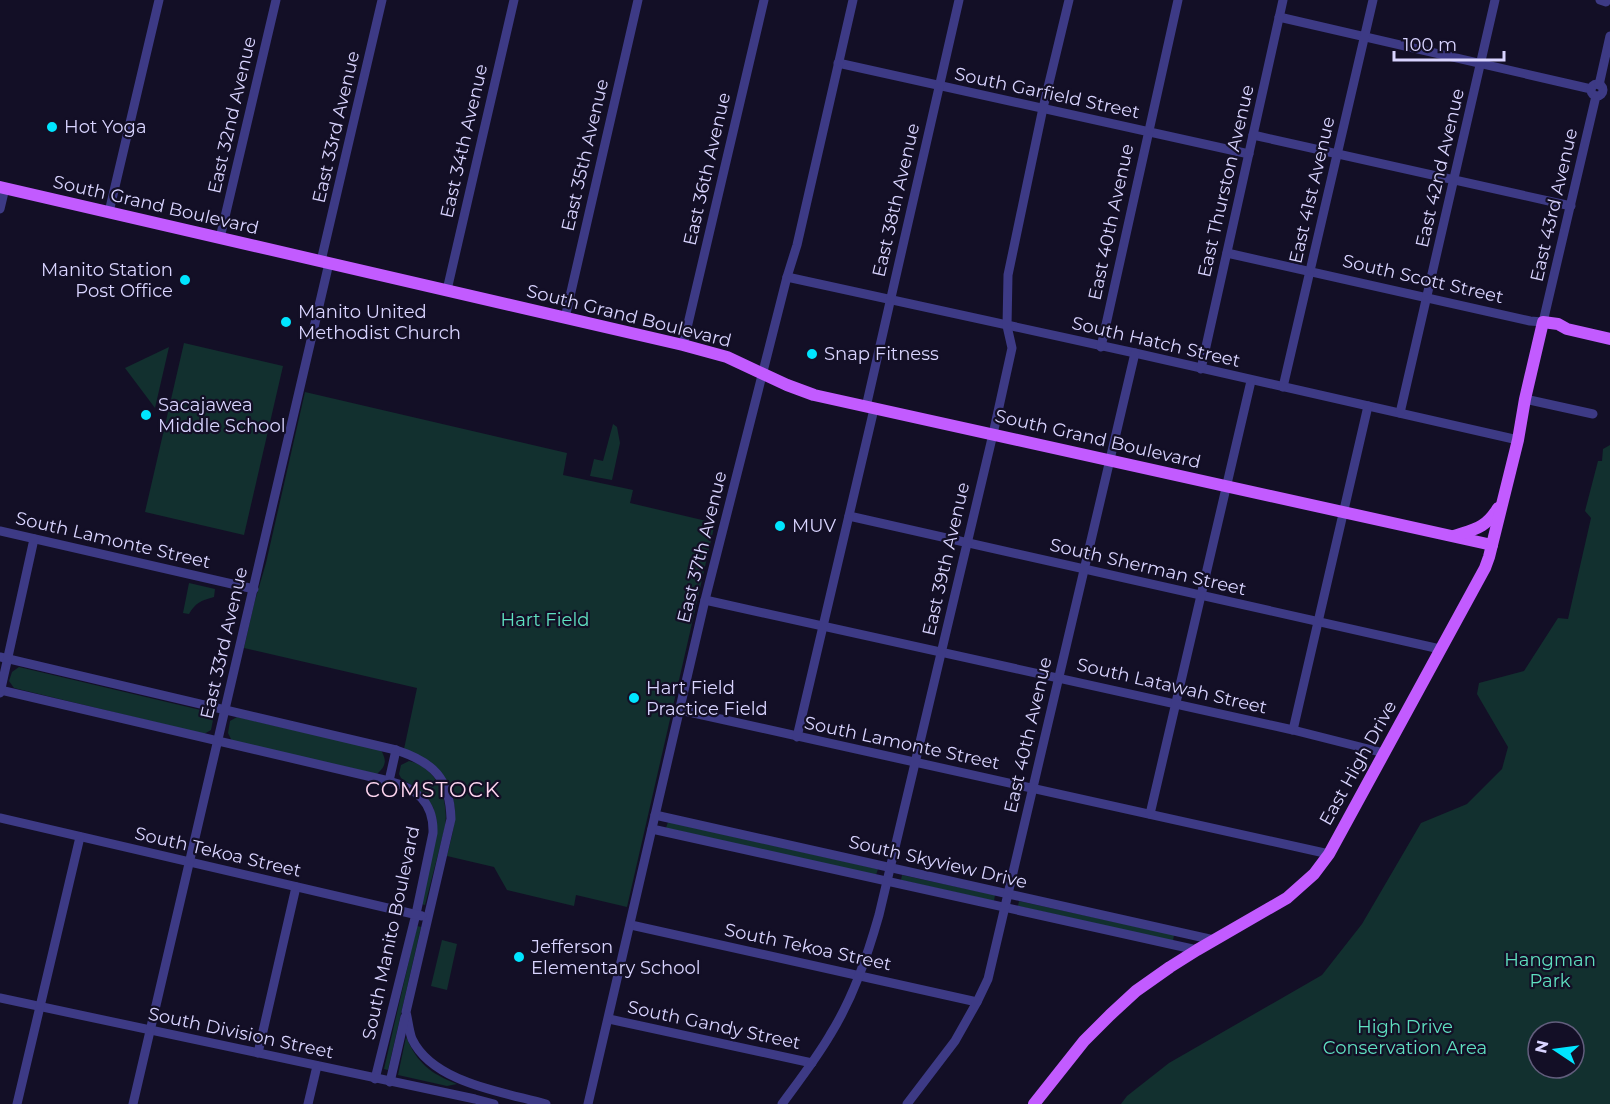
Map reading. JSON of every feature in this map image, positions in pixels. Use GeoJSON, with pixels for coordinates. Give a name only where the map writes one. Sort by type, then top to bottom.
{"type":"FeatureCollection","features":[{"type":"Feature","properties":{"kind":"main road","name":"South Grand Boulevard"},"geometry":{"type":"LineString","coordinates":[[2,188],[683,345],[727,357],[814,395],[1492,545]]}},
{"type":"Feature","properties":{"kind":"main road","name":"South Scott Street"},"geometry":{"type":"LineString","coordinates":[[1543,322],[1610,339]]}},
{"type":"Feature","properties":{"kind":"main road","name":"East High Drive"},"geometry":{"type":"LineString","coordinates":[[1034,1104],[1084,1041],[1136,991],[1197,950],[1287,898],[1314,874],[1329,854],[1485,568],[1518,440],[1543,322]]}},
{"type":"Feature","properties":{"kind":"main road"},"geometry":{"type":"LineString","coordinates":[[1535,353],[1550,333],[1567,329]]}},
{"type":"Feature","properties":{"kind":"main road"},"geometry":{"type":"LineString","coordinates":[[1453,536],[1476,530],[1484,525],[1494,515],[1503,499]]}},
{"type":"Feature","properties":{"kind":"street"},"geometry":{"type":"LineString","coordinates":[[109,212],[159,0]]}},
{"type":"Feature","properties":{"kind":"street","name":"East 32nd Avenue"},"geometry":{"type":"LineString","coordinates":[[220,238],[276,0]]}},
{"type":"Feature","properties":{"kind":"street","name":"East 33rd Avenue"},"geometry":{"type":"LineString","coordinates":[[133,1104],[254,589],[382,0]]}},
{"type":"Feature","properties":{"kind":"street","name":"East 34th Avenue"},"geometry":{"type":"LineString","coordinates":[[447,290],[514,0]]}},
{"type":"Feature","properties":{"kind":"street","name":"East 35th Avenue"},"geometry":{"type":"LineString","coordinates":[[565,318],[638,0]]}},
{"type":"Feature","properties":{"kind":"street","name":"East 36th Avenue"},"geometry":{"type":"LineString","coordinates":[[683,345],[764,0]]}},
{"type":"Feature","properties":{"kind":"street","name":"East 37th Avenue"},"geometry":{"type":"LineString","coordinates":[[588,1104],[705,600],[796,245],[853,0]]}},
{"type":"Feature","properties":{"kind":"street","name":"East 38th Avenue"},"geometry":{"type":"LineString","coordinates":[[797,736],[849,516],[890,300],[959,0]]}},
{"type":"Feature","properties":{"kind":"street","name":"East 39th Avenue"},"geometry":{"type":"LineString","coordinates":[[782,1104],[831,1035],[850,998],[876,926],[888,881],[1012,348],[1007,326],[1008,275],[1043,108],[1069,0]]}},
{"type":"Feature","properties":{"kind":"street","name":"East 40th Avenue"},"geometry":{"type":"LineString","coordinates":[[1101,346],[1178,0]]}},
{"type":"Feature","properties":{"kind":"street","name":"East Thurston Avenue"},"geometry":{"type":"LineString","coordinates":[[1201,369],[1283,0]]}},
{"type":"Feature","properties":{"kind":"street","name":"East 41st Avenue"},"geometry":{"type":"LineString","coordinates":[[1283,387],[1373,0]]}},
{"type":"Feature","properties":{"kind":"street","name":"East 42nd Avenue"},"geometry":{"type":"LineString","coordinates":[[1400,413],[1495,0]]}},
{"type":"Feature","properties":{"kind":"street"},"geometry":{"type":"LineString","coordinates":[[1279,17],[1600,91]]}},
{"type":"Feature","properties":{"kind":"street","name":"East 43rd Avenue"},"geometry":{"type":"LineString","coordinates":[[1543,322],[1600,91],[1610,36]]}},
{"type":"Feature","properties":{"kind":"street","name":"South Garfield Street"},"geometry":{"type":"LineString","coordinates":[[838,63],[1249,154]]}},
{"type":"Feature","properties":{"kind":"street"},"geometry":{"type":"LineString","coordinates":[[1253,135],[1571,206]]}},
{"type":"Feature","properties":{"kind":"street"},"geometry":{"type":"LineString","coordinates":[[0,209],[2,188]]}},
{"type":"Feature","properties":{"kind":"street","name":"South Scott Street"},"geometry":{"type":"LineString","coordinates":[[1227,253],[1543,322]]}},
{"type":"Feature","properties":{"kind":"street","name":"South Hatch Street"},"geometry":{"type":"LineString","coordinates":[[787,277],[1518,440]]}},
{"type":"Feature","properties":{"kind":"street","name":"East 40th Avenue"},"geometry":{"type":"LineString","coordinates":[[907,1104],[955,1041],[988,979],[1135,353]]}},
{"type":"Feature","properties":{"kind":"street"},"geometry":{"type":"LineString","coordinates":[[1150,814],[1251,381]]}},
{"type":"Feature","properties":{"kind":"street"},"geometry":{"type":"LineString","coordinates":[[1525,399],[1593,414]]}},
{"type":"Feature","properties":{"kind":"street"},"geometry":{"type":"LineString","coordinates":[[1293,730],[1368,406]]}},
{"type":"Feature","properties":{"kind":"street","name":"South Sherman Street"},"geometry":{"type":"LineString","coordinates":[[849,516],[1440,650]]}},
{"type":"Feature","properties":{"kind":"street","name":"South Lamonte Street"},"geometry":{"type":"LineString","coordinates":[[0,531],[254,589]]}},
{"type":"Feature","properties":{"kind":"street"},"geometry":{"type":"LineString","coordinates":[[0,691],[4,658],[34,539]]}},
{"type":"Feature","properties":{"kind":"street","name":"South Latawah Street"},"geometry":{"type":"LineString","coordinates":[[705,600],[1293,730],[1384,753]]}},
{"type":"Feature","properties":{"kind":"street","name":"South Manito Boulevard"},"geometry":{"type":"LineString","coordinates":[[4,658],[396,750],[425,762],[445,786],[449,796],[451,819],[406,1012],[412,1038],[423,1056],[435,1067],[450,1075],[479,1086],[546,1104]]}},
{"type":"Feature","properties":{"kind":"street","name":"South Manito Boulevard"},"geometry":{"type":"LineString","coordinates":[[0,691],[402,784],[419,795],[430,813],[433,833],[416,914],[375,1079]]}},
{"type":"Feature","properties":{"kind":"street","name":"South Lamonte Street"},"geometry":{"type":"LineString","coordinates":[[680,710],[1329,854]]}},
{"type":"Feature","properties":{"kind":"street"},"geometry":{"type":"LineString","coordinates":[[388,781],[396,750]]}},
{"type":"Feature","properties":{"kind":"street","name":"South Skyview Drive"},"geometry":{"type":"LineString","coordinates":[[655,815],[1214,940]]}},
{"type":"Feature","properties":{"kind":"street","name":"South Tekoa Street"},"geometry":{"type":"LineString","coordinates":[[0,818],[429,917]]}},
{"type":"Feature","properties":{"kind":"street","name":"South Skyview Drive"},"geometry":{"type":"LineString","coordinates":[[652,829],[1197,950]]}},
{"type":"Feature","properties":{"kind":"street"},"geometry":{"type":"LineString","coordinates":[[18,1104],[80,837]]}},
{"type":"Feature","properties":{"kind":"street"},"geometry":{"type":"LineString","coordinates":[[258,1053],[296,887]]}},
{"type":"Feature","properties":{"kind":"street","name":"South Tekoa Street"},"geometry":{"type":"LineString","coordinates":[[630,925],[977,1002]]}},
{"type":"Feature","properties":{"kind":"street","name":"South Division Street"},"geometry":{"type":"LineString","coordinates":[[0,998],[474,1101]]}},
{"type":"Feature","properties":{"kind":"street"},"geometry":{"type":"LineString","coordinates":[[390,1082],[406,1012]]}},
{"type":"Feature","properties":{"kind":"street","name":"South Gandy Street"},"geometry":{"type":"LineString","coordinates":[[609,1018],[812,1063]]}},
{"type":"Feature","properties":{"kind":"street"},"geometry":{"type":"LineString","coordinates":[[308,1104],[317,1066]]}},
{"type":"Feature","properties":{"kind":"street"},"geometry":{"type":"LineString","coordinates":[[479,1086],[474,1101],[494,1104]]}},
{"type":"Feature","properties":{"kind":"green space"},"geometry":{"type":"Polygon","coordinates":[[[184,343],[283,366],[244,535],[145,512],[184,343]]]}},
{"type":"Feature","properties":{"kind":"green space"},"geometry":{"type":"Polygon","coordinates":[[[169,347],[155,408],[125,368],[169,347]]]}},
{"type":"Feature","properties":{"kind":"green space","name":"Hart Field"},"geometry":{"type":"Polygon","coordinates":[[[305,392],[567,453],[563,475],[633,490],[630,503],[715,523],[627,907],[576,895],[574,906],[507,890],[494,867],[447,856],[455,815],[450,790],[404,749],[417,688],[244,648],[305,392]]]}},
{"type":"Feature","properties":{"kind":"green space"},"geometry":{"type":"Polygon","coordinates":[[[613,424],[617,427],[620,443],[612,480],[590,476],[594,459],[603,461],[613,424]]]}},
{"type":"Feature","properties":{"kind":"green space"},"geometry":{"type":"Polygon","coordinates":[[[1610,445],[1610,1104],[1121,1104],[1127,1096],[1169,1063],[1322,975],[1362,924],[1421,823],[1467,804],[1502,769],[1508,747],[1477,694],[1479,683],[1524,671],[1558,618],[1568,619],[1591,518],[1585,511],[1598,461],[1602,461],[1603,449],[1610,445]]]}},
{"type":"Feature","properties":{"kind":"green space"},"geometry":{"type":"Polygon","coordinates":[[[189,583],[215,589],[214,597],[199,602],[189,614],[183,613],[189,583]]]}},
{"type":"Feature","properties":{"kind":"green space"},"geometry":{"type":"Polygon","coordinates":[[[19,667],[209,712],[213,720],[211,730],[204,734],[14,688],[9,681],[12,672],[19,667]]]}},
{"type":"Feature","properties":{"kind":"green space"},"geometry":{"type":"Polygon","coordinates":[[[237,717],[381,750],[385,760],[384,766],[377,774],[232,741],[228,733],[230,721],[237,717]]]}},
{"type":"Feature","properties":{"kind":"green space"},"geometry":{"type":"Polygon","coordinates":[[[409,761],[419,764],[434,778],[443,796],[445,807],[445,827],[425,905],[421,904],[437,822],[433,807],[423,793],[401,778],[399,774],[401,765],[409,761]]]}},
{"type":"Feature","properties":{"kind":"green space"},"geometry":{"type":"Polygon","coordinates":[[[668,822],[878,869],[876,875],[666,828],[668,822]]]}},
{"type":"Feature","properties":{"kind":"green space"},"geometry":{"type":"Polygon","coordinates":[[[902,875],[995,895],[994,901],[901,880],[902,875]]]}},
{"type":"Feature","properties":{"kind":"green space"},"geometry":{"type":"Polygon","coordinates":[[[1019,901],[1174,935],[1173,941],[1018,906],[1019,901]]]}},
{"type":"Feature","properties":{"kind":"green space"},"geometry":{"type":"Polygon","coordinates":[[[417,926],[421,927],[388,1070],[384,1069],[417,926]]]}},
{"type":"Feature","properties":{"kind":"green space"},"geometry":{"type":"Polygon","coordinates":[[[442,940],[457,944],[447,990],[431,986],[442,940]]]}},
{"type":"Feature","properties":{"kind":"green space"},"geometry":{"type":"Polygon","coordinates":[[[406,1037],[415,1054],[426,1067],[457,1084],[447,1086],[398,1075],[406,1037]]]}},
{"type":"Feature","properties":{"kind":"place","name":"Hot Yoga"},"geometry":{"type":"Point","coordinates":[52,127]}},
{"type":"Feature","properties":{"kind":"place","name":"Manito Station Post Office"},"geometry":{"type":"Point","coordinates":[185,280]}},
{"type":"Feature","properties":{"kind":"place","name":"Manito United Methodist Church"},"geometry":{"type":"Point","coordinates":[286,322]}},
{"type":"Feature","properties":{"kind":"place","name":"Snap Fitness"},"geometry":{"type":"Point","coordinates":[812,354]}},
{"type":"Feature","properties":{"kind":"place","name":"Sacajawea Middle School"},"geometry":{"type":"Point","coordinates":[146,415]}},
{"type":"Feature","properties":{"kind":"place","name":"MUV"},"geometry":{"type":"Point","coordinates":[780,526]}},
{"type":"Feature","properties":{"kind":"place","name":"Hart Field Practice Field"},"geometry":{"type":"Point","coordinates":[634,698]}},
{"type":"Feature","properties":{"kind":"place","name":"Jefferson Elementary School"},"geometry":{"type":"Point","coordinates":[519,957]}},
{"type":"Feature","properties":{"kind":"district","name":"COMSTOCK"},"geometry":{"type":"Point","coordinates":[433,789]}},
{"type":"Feature","properties":{"kind":"park label","name":"Hangman Park"},"geometry":{"type":"Point","coordinates":[1550,970]}},
{"type":"Feature","properties":{"kind":"park label","name":"High Drive Conservation Area"},"geometry":{"type":"Point","coordinates":[1405,1037]}}]}
